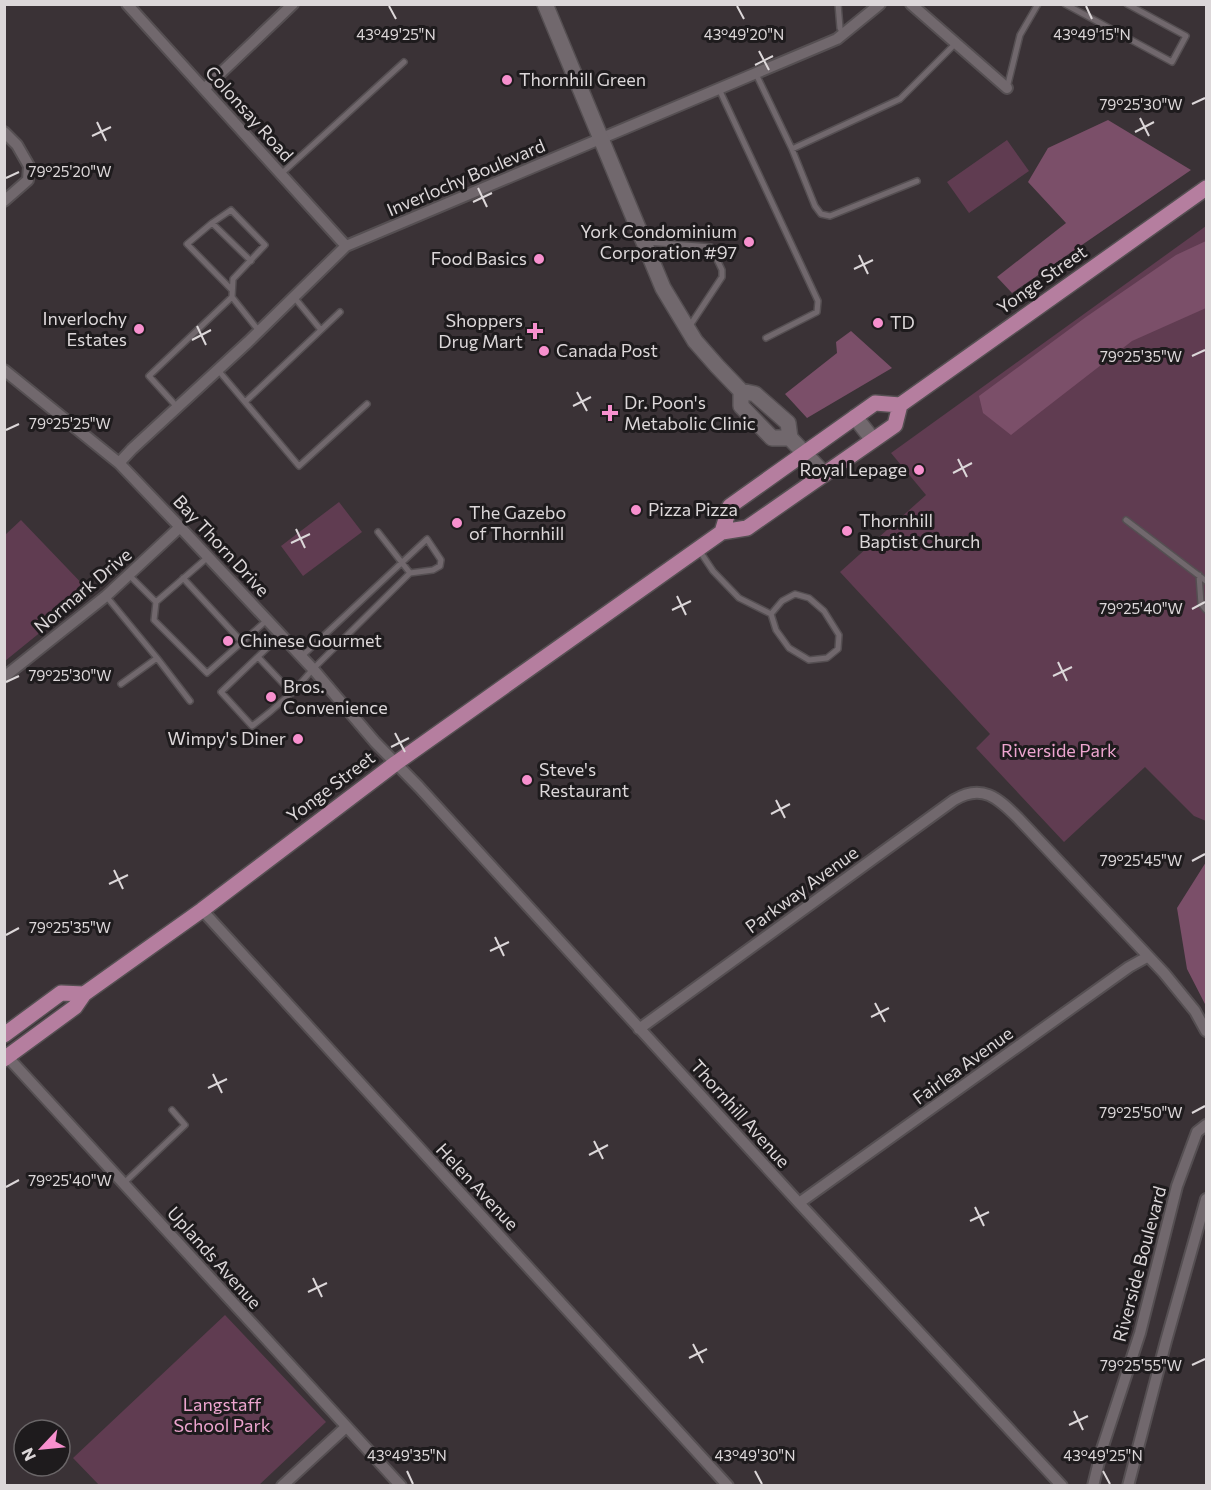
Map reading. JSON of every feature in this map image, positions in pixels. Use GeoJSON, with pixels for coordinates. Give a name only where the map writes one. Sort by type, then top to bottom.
{"type":"FeatureCollection","features":[{"type":"Feature","properties":{"kind":"main road","name":"Yonge Street"},"geometry":{"type":"LineString","coordinates":[[6,1056],[75,1007],[84,994],[202,910],[396,763],[722,532],[747,528],[895,425],[900,405],[1206,188]]}},
{"type":"Feature","properties":{"kind":"main road"},"geometry":{"type":"LineString","coordinates":[[722,532],[730,506],[875,403],[900,405]]}},
{"type":"Feature","properties":{"kind":"main road","name":"Yonge Street"},"geometry":{"type":"LineString","coordinates":[[4,1035],[62,993],[84,994]]}},
{"type":"Feature","properties":{"kind":"street","name":"Colonsay Road"},"geometry":{"type":"LineString","coordinates":[[127,4],[346,246]]}},
{"type":"Feature","properties":{"kind":"street"},"geometry":{"type":"LineString","coordinates":[[204,89],[294,4]]}},
{"type":"Feature","properties":{"kind":"street"},"geometry":{"type":"LineString","coordinates":[[545,4],[663,288],[695,341],[741,391],[741,406],[772,438],[790,438],[824,474]]}},
{"type":"Feature","properties":{"kind":"street","name":"Inverlochy Boulevard"},"geometry":{"type":"LineString","coordinates":[[119,463],[346,246],[837,39],[880,4]]}},
{"type":"Feature","properties":{"kind":"street"},"geometry":{"type":"LineString","coordinates":[[911,4],[1007,88]]}},
{"type":"Feature","properties":{"kind":"street"},"geometry":{"type":"LineString","coordinates":[[4,132],[17,145],[29,166],[28,180],[4,201]]}},
{"type":"Feature","properties":{"kind":"street","name":"Bay Thorn Drive"},"geometry":{"type":"LineString","coordinates":[[4,370],[119,463],[313,669],[375,742],[396,763]]}},
{"type":"Feature","properties":{"kind":"street"},"geometry":{"type":"LineString","coordinates":[[855,417],[873,440]]}},
{"type":"Feature","properties":{"kind":"street","name":"Normark Drive"},"geometry":{"type":"LineString","coordinates":[[4,677],[106,596],[180,526]]}},
{"type":"Feature","properties":{"kind":"street","name":"Thornhill Avenue"},"geometry":{"type":"LineString","coordinates":[[396,763],[799,1203],[1062,1485]]}},
{"type":"Feature","properties":{"kind":"street","name":"Parkway Avenue"},"geometry":{"type":"LineString","coordinates":[[639,1029],[954,800],[969,793],[983,793],[1001,801],[1147,957]]}},
{"type":"Feature","properties":{"kind":"street","name":"Helen Avenue"},"geometry":{"type":"LineString","coordinates":[[202,910],[728,1485]]}},
{"type":"Feature","properties":{"kind":"street"},"geometry":{"type":"LineString","coordinates":[[1147,957],[1190,1004],[1206,1031]]}},
{"type":"Feature","properties":{"kind":"street","name":"Fairlea Avenue"},"geometry":{"type":"LineString","coordinates":[[799,1203],[1129,967],[1147,957]]}},
{"type":"Feature","properties":{"kind":"street","name":"Uplands Avenue"},"geometry":{"type":"LineString","coordinates":[[6,1056],[400,1485]]}},
{"type":"Feature","properties":{"kind":"street","name":"Riverside Boulevard"},"geometry":{"type":"LineString","coordinates":[[1093,1485],[1102,1449],[1143,1324],[1177,1186],[1197,1132],[1206,1125]]}},
{"type":"Feature","properties":{"kind":"street"},"geometry":{"type":"LineString","coordinates":[[1128,1485],[1206,1198]]}},
{"type":"Feature","properties":{"kind":"street"},"geometry":{"type":"LineString","coordinates":[[282,1485],[346,1427]]}},
{"type":"Feature","properties":{"kind":"lane"},"geometry":{"type":"LineString","coordinates":[[838,4],[840,28],[843,34]]}},
{"type":"Feature","properties":{"kind":"lane"},"geometry":{"type":"LineString","coordinates":[[1007,88],[1020,34],[1038,4]]}},
{"type":"Feature","properties":{"kind":"lane"},"geometry":{"type":"LineString","coordinates":[[1065,4],[1172,62],[1186,36],[1127,4]]}},
{"type":"Feature","properties":{"kind":"lane"},"geometry":{"type":"LineString","coordinates":[[792,149],[900,99],[956,43]]}},
{"type":"Feature","properties":{"kind":"lane"},"geometry":{"type":"LineString","coordinates":[[281,174],[404,62]]}},
{"type":"Feature","properties":{"kind":"lane"},"geometry":{"type":"LineString","coordinates":[[756,74],[792,149],[815,206],[821,214],[830,216],[917,181]]}},
{"type":"Feature","properties":{"kind":"lane"},"geometry":{"type":"LineString","coordinates":[[719,89],[818,301],[817,312],[766,338]]}},
{"type":"Feature","properties":{"kind":"lane"},"geometry":{"type":"LineString","coordinates":[[178,408],[149,376],[232,293],[233,279],[265,245],[231,210],[187,244],[232,293],[259,331]]}},
{"type":"Feature","properties":{"kind":"lane"},"geometry":{"type":"LineString","coordinates":[[212,223],[251,261]]}},
{"type":"Feature","properties":{"kind":"lane"},"geometry":{"type":"LineString","coordinates":[[644,242],[711,247],[722,270],[722,277],[688,329]]}},
{"type":"Feature","properties":{"kind":"lane"},"geometry":{"type":"LineString","coordinates":[[294,297],[321,330]]}},
{"type":"Feature","properties":{"kind":"lane"},"geometry":{"type":"LineString","coordinates":[[245,402],[340,312]]}},
{"type":"Feature","properties":{"kind":"lane"},"geometry":{"type":"LineString","coordinates":[[218,370],[299,466],[367,404]]}},
{"type":"Feature","properties":{"kind":"lane"},"geometry":{"type":"LineString","coordinates":[[1126,520],[1206,581]]}},
{"type":"Feature","properties":{"kind":"lane"},"geometry":{"type":"LineString","coordinates":[[378,532],[410,573]]}},
{"type":"Feature","properties":{"kind":"lane"},"geometry":{"type":"LineString","coordinates":[[282,636],[221,692],[252,726],[292,693],[313,669],[410,573],[433,570],[440,566],[441,560],[427,539],[301,657]]}},
{"type":"Feature","properties":{"kind":"lane"},"geometry":{"type":"LineString","coordinates":[[698,549],[713,571],[739,598],[771,614],[776,630],[789,648],[809,660],[827,658],[838,649],[839,635],[824,611],[809,598],[795,594],[782,601],[771,614]]}},
{"type":"Feature","properties":{"kind":"lane"},"geometry":{"type":"LineString","coordinates":[[208,557],[156,602],[154,620],[207,673],[267,620]]}},
{"type":"Feature","properties":{"kind":"lane"},"geometry":{"type":"LineString","coordinates":[[129,575],[156,602]]}},
{"type":"Feature","properties":{"kind":"lane"},"geometry":{"type":"LineString","coordinates":[[1199,576],[1202,604],[1206,610]]}},
{"type":"Feature","properties":{"kind":"lane"},"geometry":{"type":"LineString","coordinates":[[183,578],[242,642]]}},
{"type":"Feature","properties":{"kind":"lane"},"geometry":{"type":"LineString","coordinates":[[106,596],[190,702]]}},
{"type":"Feature","properties":{"kind":"lane"},"geometry":{"type":"LineString","coordinates":[[258,657],[292,693]]}},
{"type":"Feature","properties":{"kind":"lane"},"geometry":{"type":"LineString","coordinates":[[121,684],[157,658]]}},
{"type":"Feature","properties":{"kind":"lane"},"geometry":{"type":"LineString","coordinates":[[124,1183],[185,1125],[172,1110]]}},
{"type":"Feature","properties":{"kind":"green space"},"geometry":{"type":"Polygon","coordinates":[[[1007,140],[1029,171],[969,213],[947,182],[1007,140]]]}},
{"type":"Feature","properties":{"kind":"green space","name":"Riverside Park"},"geometry":{"type":"Polygon","coordinates":[[[1206,226],[1206,821],[1194,816],[1145,767],[1064,842],[976,748],[990,734],[840,572],[926,495],[891,453],[1206,226]]]}},
{"type":"Feature","properties":{"kind":"green space"},"geometry":{"type":"Polygon","coordinates":[[[339,502],[362,532],[303,576],[281,546],[339,502]]]}},
{"type":"Feature","properties":{"kind":"green space"},"geometry":{"type":"Polygon","coordinates":[[[21,520],[90,592],[5,661],[5,535],[21,520]]]}},
{"type":"Feature","properties":{"kind":"green space","name":"Langstaff School Park"},"geometry":{"type":"Polygon","coordinates":[[[225,1315],[326,1422],[259,1485],[99,1485],[73,1458],[225,1315]]]}},
{"type":"Feature","properties":{"kind":"shaded area"},"geometry":{"type":"Polygon","coordinates":[[[1108,120],[1191,170],[1012,293],[997,277],[1066,223],[1028,182],[1048,148],[1108,120]]]}},
{"type":"Feature","properties":{"kind":"shaded area"},"geometry":{"type":"Polygon","coordinates":[[[1206,241],[1206,308],[1132,341],[1011,435],[983,413],[979,396],[1086,317],[1176,255],[1206,241]]]}},
{"type":"Feature","properties":{"kind":"shaded area"},"geometry":{"type":"Polygon","coordinates":[[[851,331],[892,368],[807,418],[785,394],[837,353],[836,342],[851,331]]]}},
{"type":"Feature","properties":{"kind":"shaded area"},"geometry":{"type":"Polygon","coordinates":[[[1206,862],[1206,1006],[1187,969],[1177,908],[1206,862]]]}},
{"type":"Feature","properties":{"kind":"place","name":"Thornhill Green"},"geometry":{"type":"Point","coordinates":[507,80]}},
{"type":"Feature","properties":{"kind":"place","name":"York Condominium Corporation #97"},"geometry":{"type":"Point","coordinates":[749,242]}},
{"type":"Feature","properties":{"kind":"place","name":"Food Basics"},"geometry":{"type":"Point","coordinates":[539,259]}},
{"type":"Feature","properties":{"kind":"place","name":"TD"},"geometry":{"type":"Point","coordinates":[878,323]}},
{"type":"Feature","properties":{"kind":"place","name":"Inverlochy Estates"},"geometry":{"type":"Point","coordinates":[139,329]}},
{"type":"Feature","properties":{"kind":"place","name":"Shoppers Drug Mart"},"geometry":{"type":"Point","coordinates":[535,331]}},
{"type":"Feature","properties":{"kind":"place","name":"Canada Post"},"geometry":{"type":"Point","coordinates":[544,351]}},
{"type":"Feature","properties":{"kind":"place","name":"Dr. Poon's Metabolic Clinic"},"geometry":{"type":"Point","coordinates":[610,413]}},
{"type":"Feature","properties":{"kind":"place","name":"Royal Lepage"},"geometry":{"type":"Point","coordinates":[919,470]}},
{"type":"Feature","properties":{"kind":"place","name":"Pizza Pizza"},"geometry":{"type":"Point","coordinates":[636,510]}},
{"type":"Feature","properties":{"kind":"place","name":"The Gazebo of Thornhill"},"geometry":{"type":"Point","coordinates":[457,523]}},
{"type":"Feature","properties":{"kind":"place","name":"Thornhill Baptist Church"},"geometry":{"type":"Point","coordinates":[847,531]}},
{"type":"Feature","properties":{"kind":"place","name":"Chinese Gourmet"},"geometry":{"type":"Point","coordinates":[228,641]}},
{"type":"Feature","properties":{"kind":"place","name":"Bros. Convenience"},"geometry":{"type":"Point","coordinates":[271,697]}},
{"type":"Feature","properties":{"kind":"place","name":"Wimpy's Diner"},"geometry":{"type":"Point","coordinates":[298,739]}},
{"type":"Feature","properties":{"kind":"place","name":"Steve's Restaurant"},"geometry":{"type":"Point","coordinates":[527,780]}}]}
